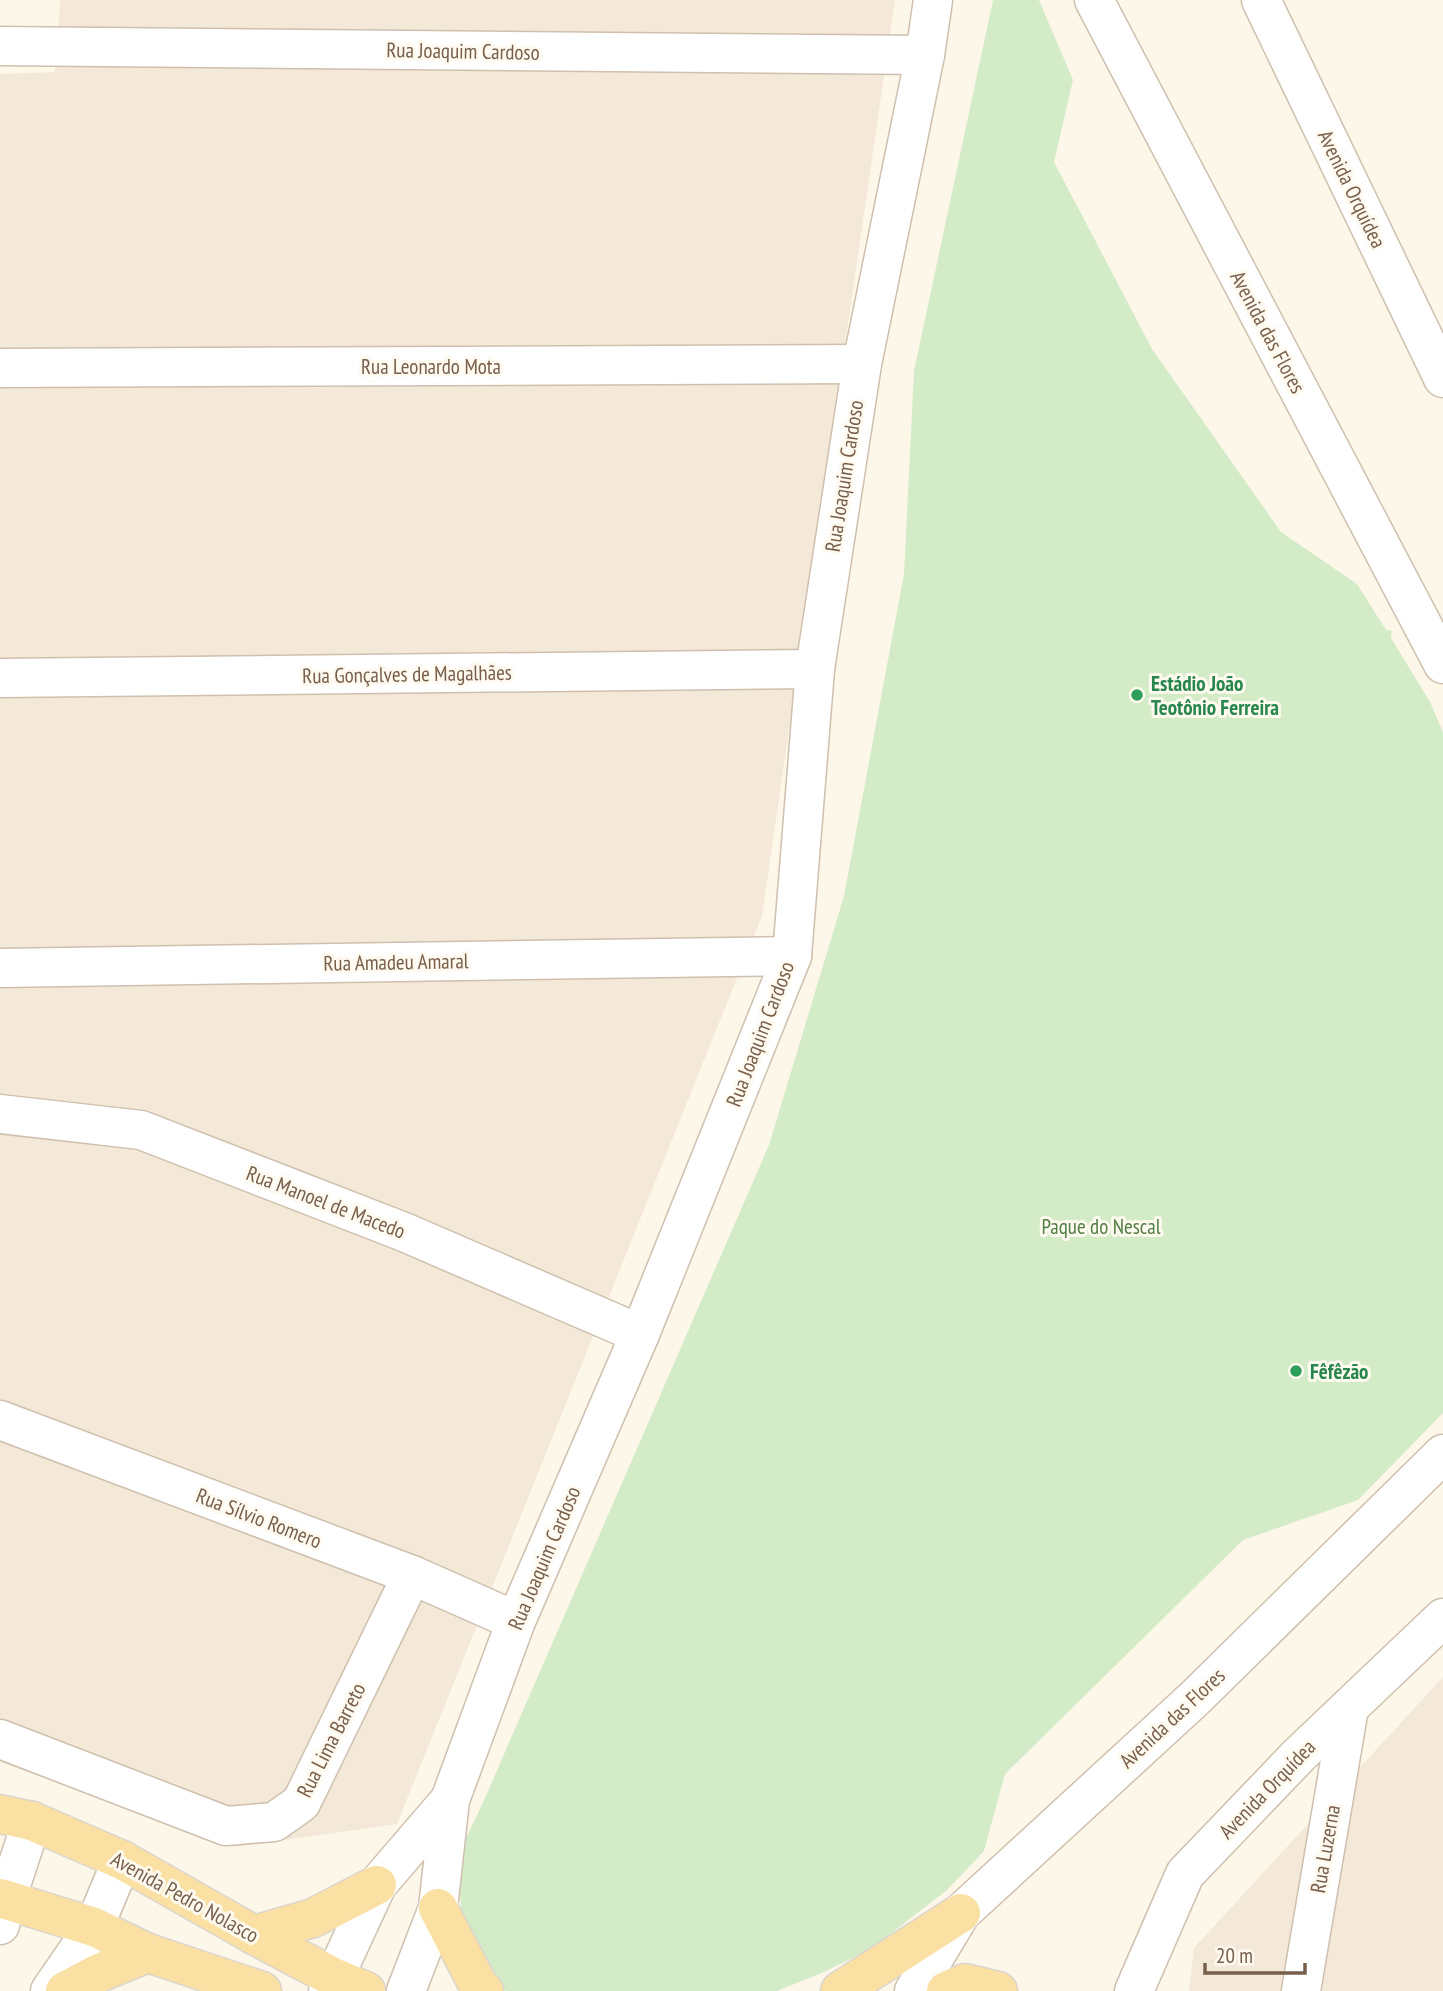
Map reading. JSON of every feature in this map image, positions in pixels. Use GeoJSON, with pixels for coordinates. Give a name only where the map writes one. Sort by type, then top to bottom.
{"type":"FeatureCollection","features":[{"type":"Feature","properties":{"kind":"main road","name":"Avenida Pedro Nolasco"},"geometry":{"type":"LineString","coordinates":[[16,1818],[122,1860],[343,1986]]}},
{"type":"Feature","properties":{"kind":"main road"},"geometry":{"type":"LineString","coordinates":[[254,1936],[313,1918],[377,1885]]}},
{"type":"Feature","properties":{"kind":"main road"},"geometry":{"type":"LineString","coordinates":[[2,1908],[94,1927],[148,1953],[228,1985],[261,1991]]}},
{"type":"Feature","properties":{"kind":"main road"},"geometry":{"type":"LineString","coordinates":[[438,1908],[478,1985],[484,1991]]}},
{"type":"Feature","properties":{"kind":"main road"},"geometry":{"type":"LineString","coordinates":[[840,1991],[961,1913]]}},
{"type":"Feature","properties":{"kind":"main road"},"geometry":{"type":"LineString","coordinates":[[65,1991],[99,1973],[148,1953]]}},
{"type":"Feature","properties":{"kind":"main road"},"geometry":{"type":"LineString","coordinates":[[946,1991],[965,1983],[998,1991]]}},
{"type":"Feature","properties":{"kind":"street","name":"Rua Joaquim Cardoso"},"geometry":{"type":"LineString","coordinates":[[450,1800],[516,1620],[640,1334],[792,956],[814,669],[862,364],[925,55],[933,0]]}},
{"type":"Feature","properties":{"kind":"street","name":"Avenida das Flores"},"geometry":{"type":"LineString","coordinates":[[1094,0],[1443,664]]}},
{"type":"Feature","properties":{"kind":"street","name":"Avenida Orquídea"},"geometry":{"type":"LineString","coordinates":[[1261,0],[1443,378]]}},
{"type":"Feature","properties":{"kind":"street","name":"Rua Joaquim Cardoso"},"geometry":{"type":"LineString","coordinates":[[0,46],[925,55]]}},
{"type":"Feature","properties":{"kind":"street","name":"Rua Leonardo Mota"},"geometry":{"type":"LineString","coordinates":[[0,368],[862,364]]}},
{"type":"Feature","properties":{"kind":"street","name":"Rua Gonçalves de Magalhães"},"geometry":{"type":"LineString","coordinates":[[0,678],[814,669]]}},
{"type":"Feature","properties":{"kind":"street","name":"Rua Amadeu Amaral"},"geometry":{"type":"LineString","coordinates":[[0,968],[792,956]]}},
{"type":"Feature","properties":{"kind":"street","name":"Rua Manoel de Macedo"},"geometry":{"type":"LineString","coordinates":[[0,1114],[141,1130],[404,1232],[640,1334]]}},
{"type":"Feature","properties":{"kind":"street","name":"Rua Sílvio Romero"},"geometry":{"type":"LineString","coordinates":[[0,1420],[412,1575],[516,1620]]}},
{"type":"Feature","properties":{"kind":"street","name":"Avenida das Flores"},"geometry":{"type":"LineString","coordinates":[[914,1991],[961,1913],[1195,1698],[1443,1454]]}},
{"type":"Feature","properties":{"kind":"street","name":"Rua Lima Barreto"},"geometry":{"type":"LineString","coordinates":[[0,1740],[226,1826],[274,1822],[301,1803],[412,1575]]}},
{"type":"Feature","properties":{"kind":"street","name":"Avenida Orquídea"},"geometry":{"type":"LineString","coordinates":[[1134,1991],[1185,1874],[1299,1755],[1443,1618]]}},
{"type":"Feature","properties":{"kind":"street","name":"Rua Luzerna"},"geometry":{"type":"LineString","coordinates":[[1301,1991],[1349,1708]]}},
{"type":"Feature","properties":{"kind":"street"},"geometry":{"type":"LineString","coordinates":[[343,1986],[377,1885],[450,1800]]}},
{"type":"Feature","properties":{"kind":"street"},"geometry":{"type":"LineString","coordinates":[[406,1991],[438,1908],[450,1800]]}},
{"type":"Feature","properties":{"kind":"street"},"geometry":{"type":"LineString","coordinates":[[2,1908],[16,1818]]}},
{"type":"Feature","properties":{"kind":"street"},"geometry":{"type":"LineString","coordinates":[[50,1991],[94,1927],[122,1860]]}},
{"type":"Feature","properties":{"kind":"street"},"geometry":{"type":"LineString","coordinates":[[377,1885],[413,1886],[438,1908]]}},
{"type":"Feature","properties":{"kind":"shaded area"},"geometry":{"type":"Polygon","coordinates":[[[60,0],[895,0],[762,916],[397,1824],[235,1847],[0,1762],[0,74],[55,72],[60,0]]]}},
{"type":"Feature","properties":{"kind":"shaded area"},"geometry":{"type":"Polygon","coordinates":[[[1443,1677],[1443,1991],[1189,1991],[1194,1948],[1443,1677]]]}},
{"type":"Feature","properties":{"kind":"green space","name":"Paque do Nescal"},"geometry":{"type":"Polygon","coordinates":[[[993,0],[1039,0],[1073,80],[1054,162],[1152,349],[1281,532],[1357,584],[1386,630],[1392,631],[1391,638],[1430,702],[1443,732],[1443,1413],[1358,1500],[1243,1540],[1005,1774],[984,1851],[947,1890],[871,1949],[777,1991],[506,1991],[495,1982],[462,1927],[458,1855],[769,1145],[844,896],[904,574],[914,371],[993,0]]]}},
{"type":"Feature","properties":{"kind":"place","name":"Estádio João Teotônio Ferreira"},"geometry":{"type":"Point","coordinates":[1137,695]}},
{"type":"Feature","properties":{"kind":"place","name":"Fêfêzão"},"geometry":{"type":"Point","coordinates":[1296,1371]}}]}
